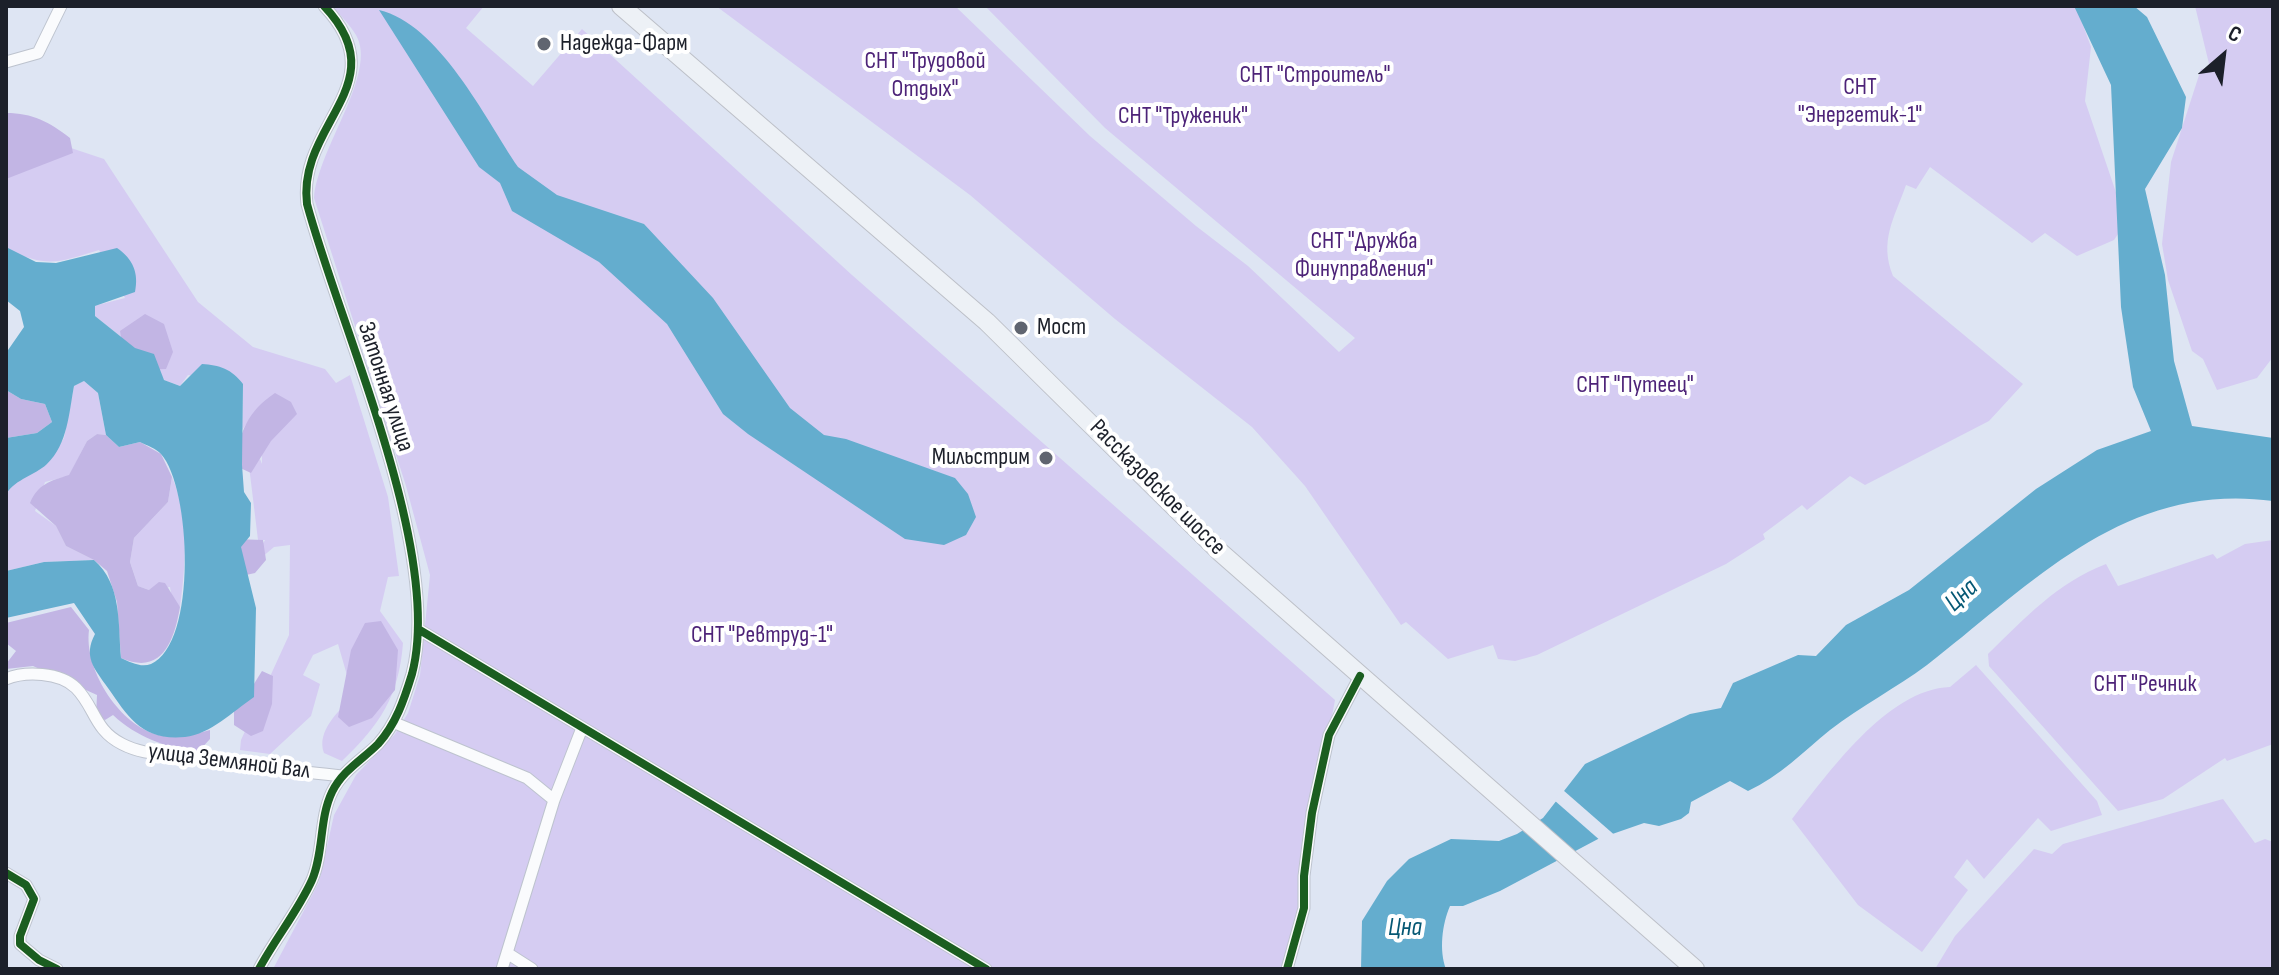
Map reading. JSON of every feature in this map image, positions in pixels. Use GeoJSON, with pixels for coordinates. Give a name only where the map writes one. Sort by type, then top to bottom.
{"type":"FeatureCollection","features":[{"type":"Feature","properties":{"kind":"main road","name":"Рассказовское шоссе"},"geometry":{"type":"LineString","coordinates":[[621,6],[987,322],[1220,552],[1695,969]]}},
{"type":"Feature","properties":{"kind":"street"},"geometry":{"type":"LineString","coordinates":[[6,62],[38,53],[61,6]]}},
{"type":"Feature","properties":{"kind":"street","name":"Затонная улица"},"geometry":{"type":"LineString","coordinates":[[324,6],[340,23],[350,43],[353,66],[308,174],[307,204],[400,504],[412,567],[418,629],[412,671],[395,723],[377,745],[342,776]]}},
{"type":"Feature","properties":{"kind":"street"},"geometry":{"type":"LineString","coordinates":[[418,629],[670,777],[986,969]]}},
{"type":"Feature","properties":{"kind":"street","name":"улица Земляной Вал"},"geometry":{"type":"LineString","coordinates":[[6,679],[37,674],[77,688],[94,720],[109,735],[135,750],[235,765],[342,776]]}},
{"type":"Feature","properties":{"kind":"street"},"geometry":{"type":"LineString","coordinates":[[1287,969],[1304,908],[1304,876],[1312,813],[1329,735],[1360,676]]}},
{"type":"Feature","properties":{"kind":"street"},"geometry":{"type":"LineString","coordinates":[[395,723],[527,778],[554,800]]}},
{"type":"Feature","properties":{"kind":"street"},"geometry":{"type":"LineString","coordinates":[[502,969],[554,800],[582,728]]}},
{"type":"Feature","properties":{"kind":"street"},"geometry":{"type":"LineString","coordinates":[[259,969],[311,881],[325,814],[342,776]]}},
{"type":"Feature","properties":{"kind":"street"},"geometry":{"type":"LineString","coordinates":[[6,873],[26,885],[34,899],[20,944],[39,960],[57,969]]}},
{"type":"Feature","properties":{"kind":"street"},"geometry":{"type":"LineString","coordinates":[[507,953],[532,969]]}},
{"type":"Feature","properties":{"kind":"green space","name":"СНТ \"Ревтруд-1\""},"geometry":{"type":"Polygon","coordinates":[[[332,6],[484,6],[466,28],[533,86],[582,29],[852,275],[1335,700],[1310,834],[1304,908],[1287,969],[273,969],[319,882],[334,815],[356,775],[395,734],[408,713],[420,675],[430,575],[406,486],[314,198],[325,157],[353,90],[361,51],[356,35],[332,6]]]}},
{"type":"Feature","properties":{"kind":"green space"},"geometry":{"type":"Polygon","coordinates":[[[716,6],[955,6],[1090,136],[1248,266],[1339,352],[1355,338],[1105,128],[985,6],[2076,6],[2091,47],[2085,101],[2126,222],[2114,240],[2077,256],[2045,233],[2032,243],[1930,167],[1916,189],[1906,185],[1890,230],[1889,263],[1893,276],[2023,384],[1989,421],[1865,485],[1850,476],[1807,510],[1802,505],[1763,534],[1765,539],[1726,564],[1537,655],[1515,661],[1498,659],[1493,645],[1448,659],[1406,622],[1401,625],[1305,486],[1252,427],[1115,319],[970,195],[716,6]]]}},
{"type":"Feature","properties":{"kind":"green space"},"geometry":{"type":"Polygon","coordinates":[[[2195,6],[2273,6],[2273,357],[2257,378],[2217,390],[2203,359],[2192,351],[2168,280],[2162,244],[2171,162],[2201,69],[2210,68],[2195,6]]]}},
{"type":"Feature","properties":{"kind":"green space"},"geometry":{"type":"Polygon","coordinates":[[[68,147],[104,159],[198,302],[253,347],[325,369],[336,383],[350,375],[388,497],[399,576],[388,577],[380,611],[403,643],[397,679],[385,708],[367,735],[342,761],[324,753],[322,745],[330,722],[353,696],[338,644],[313,655],[303,675],[320,684],[311,716],[270,754],[240,750],[241,740],[289,635],[290,545],[274,547],[261,558],[260,549],[265,540],[258,540],[249,466],[260,459],[262,464],[261,405],[242,430],[243,384],[188,375],[180,386],[164,380],[135,348],[95,316],[94,306],[125,298],[99,250],[52,262],[6,249],[6,172],[68,147]]]}},
{"type":"Feature","properties":{"kind":"green space"},"geometry":{"type":"Polygon","coordinates":[[[84,381],[98,393],[106,435],[97,434],[87,441],[69,476],[45,482],[35,511],[56,526],[66,546],[94,560],[44,562],[6,571],[6,494],[14,482],[47,464],[64,438],[74,386],[84,381]]]}},
{"type":"Feature","properties":{"kind":"green space"},"geometry":{"type":"Polygon","coordinates":[[[172,477],[181,508],[185,541],[180,607],[172,599],[170,587],[149,590],[138,586],[130,562],[134,538],[168,502],[172,477]]]}},
{"type":"Feature","properties":{"kind":"green space","name":"СНТ \"Речник"},"geometry":{"type":"Polygon","coordinates":[[[2273,540],[2273,744],[2227,761],[2225,758],[2163,799],[2118,811],[1989,666],[1988,654],[2057,591],[2106,564],[2118,586],[2213,554],[2217,559],[2245,544],[2273,540]]]}},
{"type":"Feature","properties":{"kind":"green space","name":"СНТ \"Речник"},"geometry":{"type":"Polygon","coordinates":[[[1976,665],[2097,801],[2102,815],[2051,831],[2038,818],[1984,879],[1967,859],[1954,877],[1968,890],[1922,952],[1858,905],[1792,819],[1841,758],[1882,718],[1904,702],[1927,691],[1950,687],[1976,665]]]}},
{"type":"Feature","properties":{"kind":"green space"},"geometry":{"type":"Polygon","coordinates":[[[2223,799],[2255,843],[2265,839],[2273,842],[2273,969],[1935,969],[1955,936],[2034,849],[2052,854],[2063,844],[2223,799]]]}},
{"type":"Feature","properties":{"kind":"shaded area"},"geometry":{"type":"Polygon","coordinates":[[[6,113],[33,117],[55,127],[70,138],[73,153],[6,179],[6,113]]]}},
{"type":"Feature","properties":{"kind":"shaded area"},"geometry":{"type":"Polygon","coordinates":[[[145,314],[164,324],[173,352],[166,369],[137,370],[124,354],[120,331],[145,314]]]}},
{"type":"Feature","properties":{"kind":"shaded area"},"geometry":{"type":"Polygon","coordinates":[[[6,390],[21,399],[45,404],[52,422],[37,433],[6,438],[6,390]]]}},
{"type":"Feature","properties":{"kind":"shaded area"},"geometry":{"type":"Polygon","coordinates":[[[275,393],[291,402],[297,414],[271,441],[251,473],[236,466],[242,433],[251,415],[275,393]]]}},
{"type":"Feature","properties":{"kind":"shaded area"},"geometry":{"type":"Polygon","coordinates":[[[97,434],[106,435],[119,447],[140,442],[161,454],[172,477],[168,502],[134,538],[130,562],[138,586],[149,590],[159,582],[165,583],[180,607],[170,643],[156,659],[147,662],[121,658],[117,602],[107,571],[94,560],[66,546],[56,526],[30,503],[41,487],[69,475],[87,441],[97,434]]]}},
{"type":"Feature","properties":{"kind":"shaded area"},"geometry":{"type":"Polygon","coordinates":[[[235,539],[263,540],[266,560],[255,573],[237,577],[235,539]]]}},
{"type":"Feature","properties":{"kind":"shaded area"},"geometry":{"type":"Polygon","coordinates":[[[71,607],[89,630],[92,661],[116,706],[141,728],[162,736],[182,736],[210,730],[210,739],[197,753],[152,740],[113,715],[105,720],[96,717],[97,695],[33,666],[6,669],[6,664],[16,651],[6,643],[6,623],[71,607]]]}},
{"type":"Feature","properties":{"kind":"shaded area"},"geometry":{"type":"Polygon","coordinates":[[[381,621],[398,650],[395,690],[372,718],[349,727],[338,717],[351,650],[365,623],[381,621]]]}},
{"type":"Feature","properties":{"kind":"shaded area"},"geometry":{"type":"Polygon","coordinates":[[[262,671],[273,676],[272,704],[263,731],[251,736],[234,725],[234,705],[247,695],[262,671]]]}},
{"type":"Feature","properties":{"kind":"water","name":"Цна"},"geometry":{"type":"Polygon","coordinates":[[[2074,6],[2134,6],[2147,17],[2186,97],[2182,128],[2145,189],[2165,275],[2174,361],[2192,426],[2273,438],[2273,501],[2220,499],[2171,507],[2126,522],[2044,572],[1927,665],[1842,721],[1760,785],[1748,791],[1730,781],[1691,802],[1689,813],[1681,819],[1659,826],[1644,823],[1598,839],[1500,891],[1463,906],[1450,906],[1442,938],[1446,969],[1361,969],[1362,921],[1387,881],[1409,859],[1451,839],[1499,841],[1517,834],[1543,818],[1585,764],[1690,714],[1721,708],[1733,683],[1798,655],[1816,656],[1846,625],[1909,590],[2036,489],[2097,450],[2151,431],[2133,387],[2121,307],[2111,85],[2074,6]]]}},
{"type":"Feature","properties":{"kind":"water"},"geometry":{"type":"Polygon","coordinates":[[[379,10],[401,19],[441,53],[459,75],[518,167],[557,195],[644,224],[713,298],[790,408],[824,435],[846,439],[955,478],[968,494],[976,517],[966,535],[944,545],[905,539],[723,414],[667,324],[599,262],[512,211],[500,183],[479,167],[379,10]]]}},
{"type":"Feature","properties":{"kind":"water"},"geometry":{"type":"Polygon","coordinates":[[[6,247],[36,262],[56,263],[117,248],[134,267],[135,292],[95,306],[95,316],[135,348],[154,354],[164,380],[180,386],[202,364],[225,369],[243,384],[242,465],[244,492],[251,503],[250,536],[241,547],[256,608],[254,697],[204,732],[185,737],[158,735],[130,718],[95,668],[90,649],[95,634],[74,603],[6,618],[6,571],[44,562],[94,560],[110,581],[114,593],[121,658],[139,665],[151,664],[166,651],[177,627],[185,564],[179,498],[171,472],[161,454],[154,449],[140,442],[119,447],[106,435],[98,393],[84,381],[74,386],[66,427],[54,456],[6,494],[6,438],[37,433],[52,422],[45,404],[21,399],[6,390],[6,353],[24,327],[20,311],[6,300],[6,247]]]}},
{"type":"Feature","properties":{"kind":"pier"},"geometry":{"type":"Polygon","coordinates":[[[1563,790],[1618,838],[1602,842],[1554,800],[1563,790]]]}},
{"type":"Feature","properties":{"kind":"cycle path"},"geometry":{"type":"LineString","coordinates":[[259,969],[312,880],[325,813],[336,784],[378,744],[399,711],[412,674],[418,624],[414,567],[402,505],[307,204],[308,175],[316,150],[349,82],[351,58],[344,34],[324,6]]}},
{"type":"Feature","properties":{"kind":"cycle path"},"geometry":{"type":"LineString","coordinates":[[418,629],[986,969]]}},
{"type":"Feature","properties":{"kind":"cycle path"},"geometry":{"type":"LineString","coordinates":[[1287,969],[1304,908],[1304,876],[1312,813],[1329,735],[1360,676]]}},
{"type":"Feature","properties":{"kind":"cycle path"},"geometry":{"type":"LineString","coordinates":[[6,873],[26,885],[34,899],[20,944],[39,960],[57,969]]}},
{"type":"Feature","properties":{"kind":"place","name":"Надежда-Фарм"},"geometry":{"type":"Point","coordinates":[544,44]}},
{"type":"Feature","properties":{"kind":"place","name":"Мост"},"geometry":{"type":"Point","coordinates":[1021,328]}},
{"type":"Feature","properties":{"kind":"place","name":"Мильстрим"},"geometry":{"type":"Point","coordinates":[1046,458]}},
{"type":"Feature","properties":{"kind":"park label","name":"СНТ \"Трудовой Отдых\""},"geometry":{"type":"Point","coordinates":[925,76]}},
{"type":"Feature","properties":{"kind":"park label","name":"СНТ \"Строитель\""},"geometry":{"type":"Point","coordinates":[1315,76]}},
{"type":"Feature","properties":{"kind":"park label","name":"СНТ \"Энергетик-1\""},"geometry":{"type":"Point","coordinates":[1860,102]}},
{"type":"Feature","properties":{"kind":"park label","name":"СНТ \"Труженик\""},"geometry":{"type":"Point","coordinates":[1183,117]}},
{"type":"Feature","properties":{"kind":"park label","name":"СНТ \"Дружба Финуправления\""},"geometry":{"type":"Point","coordinates":[1364,256]}},
{"type":"Feature","properties":{"kind":"park label","name":"СНТ \"Путеец\""},"geometry":{"type":"Point","coordinates":[1635,386]}}]}
